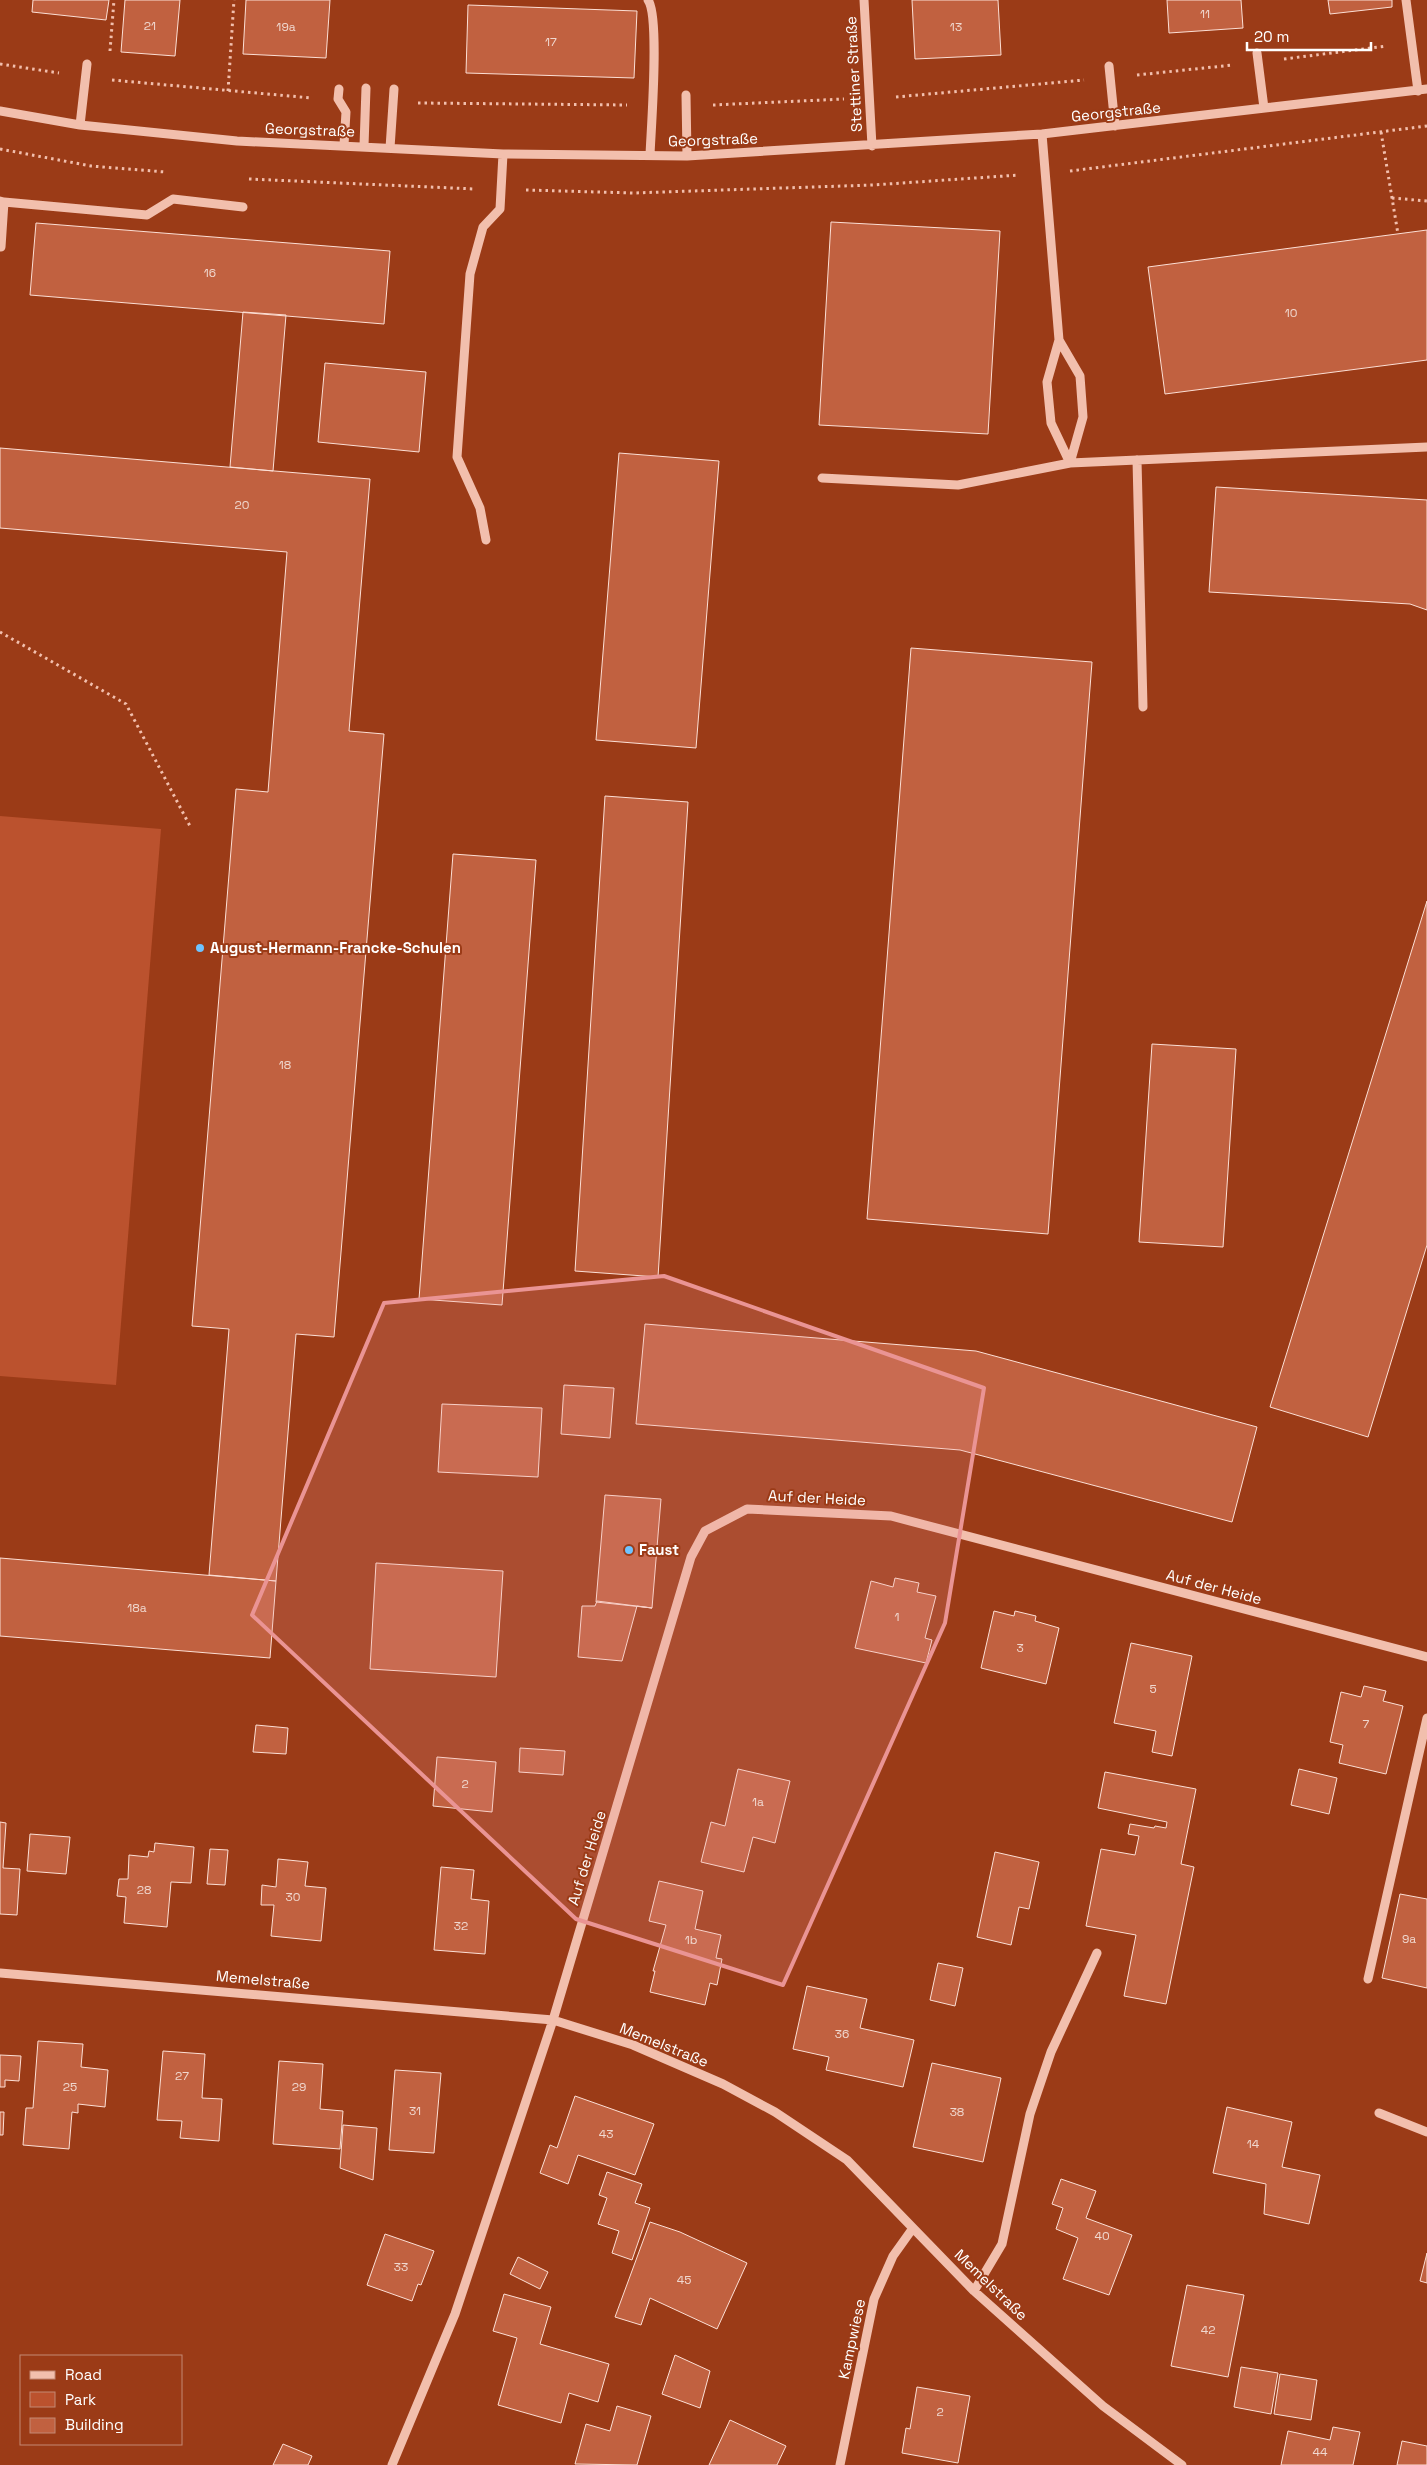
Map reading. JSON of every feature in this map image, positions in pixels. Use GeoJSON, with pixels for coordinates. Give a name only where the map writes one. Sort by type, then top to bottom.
{"type":"FeatureCollection","features":[{"type":"Feature","properties":{"kind":"street"},"geometry":{"type":"LineString","coordinates":[[648,0],[652,6],[653,34],[650,155]]}},
{"type":"Feature","properties":{"kind":"street","name":"Stettiner Straße"},"geometry":{"type":"LineString","coordinates":[[864,0],[872,146]]}},
{"type":"Feature","properties":{"kind":"street"},"geometry":{"type":"LineString","coordinates":[[1406,0],[1412,43],[1422,90]]}},
{"type":"Feature","properties":{"kind":"street"},"geometry":{"type":"LineString","coordinates":[[1257,53],[1264,108]]}},
{"type":"Feature","properties":{"kind":"street"},"geometry":{"type":"LineString","coordinates":[[80,125],[88,64]]}},
{"type":"Feature","properties":{"kind":"street"},"geometry":{"type":"LineString","coordinates":[[1109,66],[1115,126]]}},
{"type":"Feature","properties":{"kind":"street"},"geometry":{"type":"LineString","coordinates":[[364,146],[366,88]]}},
{"type":"Feature","properties":{"kind":"street"},"geometry":{"type":"LineString","coordinates":[[340,89],[338,100],[346,112],[344,145]]}},
{"type":"Feature","properties":{"kind":"street"},"geometry":{"type":"LineString","coordinates":[[390,148],[394,89]]}},
{"type":"Feature","properties":{"kind":"street","name":"Georgstraße"},"geometry":{"type":"LineString","coordinates":[[0,111],[80,125],[237,141],[502,154],[687,156],[1042,134],[1422,90]]}},
{"type":"Feature","properties":{"kind":"street"},"geometry":{"type":"LineString","coordinates":[[686,95],[687,156]]}},
{"type":"Feature","properties":{"kind":"street"},"geometry":{"type":"LineString","coordinates":[[1042,134],[1059,340],[1048,382],[1051,423],[1070,463]]}},
{"type":"Feature","properties":{"kind":"street"},"geometry":{"type":"LineString","coordinates":[[486,540],[480,508],[457,457],[470,274],[482,227],[500,209],[502,154]]}},
{"type":"Feature","properties":{"kind":"street"},"geometry":{"type":"LineString","coordinates":[[1,247],[2,202],[147,214],[173,199],[243,207]]}},
{"type":"Feature","properties":{"kind":"street"},"geometry":{"type":"LineString","coordinates":[[1059,340],[1080,376],[1083,417],[1070,463]]}},
{"type":"Feature","properties":{"kind":"street"},"geometry":{"type":"LineString","coordinates":[[822,478],[958,485],[1070,463],[1427,447]]}},
{"type":"Feature","properties":{"kind":"street"},"geometry":{"type":"LineString","coordinates":[[1137,460],[1143,707]]}},
{"type":"Feature","properties":{"kind":"street","name":"Auf der Heide"},"geometry":{"type":"LineString","coordinates":[[392,2465],[455,2314],[553,2020],[691,1557],[705,1531],[747,1509],[891,1516],[1427,1657]]}},
{"type":"Feature","properties":{"kind":"street"},"geometry":{"type":"LineString","coordinates":[[1368,1979],[1427,1718]]}},
{"type":"Feature","properties":{"kind":"street"},"geometry":{"type":"LineString","coordinates":[[974,2291],[1002,2244],[1030,2114],[1051,2052],[1097,1953]]}},
{"type":"Feature","properties":{"kind":"street","name":"Memelstraße"},"geometry":{"type":"LineString","coordinates":[[0,1973],[553,2020],[634,2045],[723,2084],[775,2112],[847,2160],[974,2291],[1102,2406],[1182,2465]]}},
{"type":"Feature","properties":{"kind":"street"},"geometry":{"type":"LineString","coordinates":[[1379,2113],[1427,2132]]}},
{"type":"Feature","properties":{"kind":"street","name":"Kampwiese"},"geometry":{"type":"LineString","coordinates":[[840,2465],[874,2299],[892,2256],[913,2228]]}},
{"type":"Feature","properties":{"kind":"path"},"geometry":{"type":"LineString","coordinates":[[109,59],[114,0]]}},
{"type":"Feature","properties":{"kind":"path"},"geometry":{"type":"LineString","coordinates":[[228,91],[234,0]]}},
{"type":"Feature","properties":{"kind":"path"},"geometry":{"type":"LineString","coordinates":[[904,97],[1110,78],[1412,43]]}},
{"type":"Feature","properties":{"kind":"path"},"geometry":{"type":"LineString","coordinates":[[1094,168],[1427,126]]}},
{"type":"Feature","properties":{"kind":"path"},"geometry":{"type":"LineString","coordinates":[[1381,132],[1398,234]]}},
{"type":"Feature","properties":{"kind":"path"},"geometry":{"type":"LineString","coordinates":[[0,149],[91,166],[167,172]]}},
{"type":"Feature","properties":{"kind":"path"},"geometry":{"type":"LineString","coordinates":[[542,190],[633,193],[873,184],[1005,176]]}},
{"type":"Feature","properties":{"kind":"path"},"geometry":{"type":"LineString","coordinates":[[243,179],[468,189]]}},
{"type":"Feature","properties":{"kind":"path"},"geometry":{"type":"LineString","coordinates":[[1392,198],[1427,201]]}},
{"type":"Feature","properties":{"kind":"path"},"geometry":{"type":"LineString","coordinates":[[0,632],[126,704],[191,828]]}},
{"type":"Feature","properties":{"kind":"highlighted area"},"geometry":{"type":"Polygon","coordinates":[[[664,1276],[984,1388],[945,1623],[783,1985],[576,1919],[252,1615],[384,1303],[664,1276]]]}},
{"type":"Feature","properties":{"kind":"green space"},"geometry":{"type":"Polygon","coordinates":[[[0,816],[161,829],[116,1385],[0,1376],[0,816]]]}},
{"type":"Feature","properties":{"kind":"building"},"geometry":{"type":"Polygon","coordinates":[[[33,0],[109,0],[106,20],[32,12],[33,0]]]}},
{"type":"Feature","properties":{"kind":"building"},"geometry":{"type":"Polygon","coordinates":[[[125,0],[180,0],[175,56],[121,52],[125,0]]]}},
{"type":"Feature","properties":{"kind":"building"},"geometry":{"type":"Polygon","coordinates":[[[246,0],[330,0],[326,58],[243,54],[246,0]]]}},
{"type":"Feature","properties":{"kind":"building"},"geometry":{"type":"Polygon","coordinates":[[[912,0],[998,0],[1001,55],[915,59],[912,0]]]}},
{"type":"Feature","properties":{"kind":"building"},"geometry":{"type":"Polygon","coordinates":[[[1167,0],[1241,0],[1243,28],[1169,33],[1167,0]]]}},
{"type":"Feature","properties":{"kind":"building"},"geometry":{"type":"Polygon","coordinates":[[[1328,0],[1392,0],[1392,7],[1330,14],[1328,0]]]}},
{"type":"Feature","properties":{"kind":"building"},"geometry":{"type":"Polygon","coordinates":[[[468,5],[637,11],[634,78],[466,73],[468,5]]]}},
{"type":"Feature","properties":{"kind":"building"},"geometry":{"type":"Polygon","coordinates":[[[831,222],[1000,231],[988,434],[819,425],[831,222]]]}},
{"type":"Feature","properties":{"kind":"building"},"geometry":{"type":"Polygon","coordinates":[[[36,223],[390,251],[384,324],[30,295],[36,223]]]}},
{"type":"Feature","properties":{"kind":"building"},"geometry":{"type":"Polygon","coordinates":[[[1427,230],[1427,360],[1165,394],[1148,267],[1427,230]]]}},
{"type":"Feature","properties":{"kind":"building"},"geometry":{"type":"Polygon","coordinates":[[[243,312],[286,315],[273,471],[230,467],[243,312]]]}},
{"type":"Feature","properties":{"kind":"building"},"geometry":{"type":"Polygon","coordinates":[[[325,363],[426,372],[419,452],[318,442],[325,363]]]}},
{"type":"Feature","properties":{"kind":"building"},"geometry":{"type":"Polygon","coordinates":[[[0,448],[370,479],[349,731],[384,734],[334,1337],[296,1334],[276,1581],[209,1575],[229,1329],[192,1326],[236,789],[268,792],[287,552],[0,528],[0,448]]]}},
{"type":"Feature","properties":{"kind":"building"},"geometry":{"type":"Polygon","coordinates":[[[619,453],[719,461],[696,748],[596,740],[619,453]]]}},
{"type":"Feature","properties":{"kind":"building"},"geometry":{"type":"Polygon","coordinates":[[[1216,487],[1427,500],[1427,610],[1410,604],[1209,592],[1216,487]]]}},
{"type":"Feature","properties":{"kind":"building"},"geometry":{"type":"Polygon","coordinates":[[[911,648],[1092,662],[1048,1234],[867,1219],[911,648]]]}},
{"type":"Feature","properties":{"kind":"building"},"geometry":{"type":"Polygon","coordinates":[[[605,796],[688,802],[658,1277],[575,1271],[605,796]]]}},
{"type":"Feature","properties":{"kind":"building"},"geometry":{"type":"Polygon","coordinates":[[[453,854],[536,860],[502,1305],[419,1299],[453,854]]]}},
{"type":"Feature","properties":{"kind":"building"},"geometry":{"type":"Polygon","coordinates":[[[1427,901],[1427,1245],[1368,1437],[1270,1407],[1427,901]]]}},
{"type":"Feature","properties":{"kind":"building"},"geometry":{"type":"Polygon","coordinates":[[[1152,1044],[1236,1049],[1223,1247],[1139,1242],[1152,1044]]]}},
{"type":"Feature","properties":{"kind":"building"},"geometry":{"type":"Polygon","coordinates":[[[645,1324],[976,1351],[1257,1427],[1232,1522],[960,1450],[636,1424],[645,1324]]]}},
{"type":"Feature","properties":{"kind":"building"},"geometry":{"type":"Polygon","coordinates":[[[564,1385],[614,1388],[610,1438],[561,1434],[564,1385]]]}},
{"type":"Feature","properties":{"kind":"building"},"geometry":{"type":"Polygon","coordinates":[[[442,1404],[542,1408],[538,1477],[438,1472],[442,1404]]]}},
{"type":"Feature","properties":{"kind":"building","name":"Faust"},"geometry":{"type":"Polygon","coordinates":[[[605,1495],[661,1499],[652,1608],[596,1602],[605,1495]]]}},
{"type":"Feature","properties":{"kind":"building"},"geometry":{"type":"Polygon","coordinates":[[[0,1558],[276,1581],[270,1658],[0,1636],[0,1558]]]}},
{"type":"Feature","properties":{"kind":"building"},"geometry":{"type":"Polygon","coordinates":[[[376,1563],[503,1571],[496,1677],[370,1669],[376,1563]]]}},
{"type":"Feature","properties":{"kind":"building"},"geometry":{"type":"Polygon","coordinates":[[[895,1578],[919,1583],[917,1592],[936,1596],[925,1638],[932,1640],[926,1663],[855,1648],[871,1581],[893,1587],[895,1578]]]}},
{"type":"Feature","properties":{"kind":"building"},"geometry":{"type":"Polygon","coordinates":[[[597,1601],[637,1606],[622,1661],[578,1657],[582,1606],[595,1606],[597,1601]]]}},
{"type":"Feature","properties":{"kind":"building"},"geometry":{"type":"Polygon","coordinates":[[[994,1611],[1014,1616],[1015,1611],[1036,1616],[1035,1621],[1059,1628],[1046,1684],[981,1668],[994,1611]]]}},
{"type":"Feature","properties":{"kind":"building"},"geometry":{"type":"Polygon","coordinates":[[[1131,1643],[1192,1656],[1172,1756],[1152,1752],[1156,1731],[1114,1723],[1131,1643]]]}},
{"type":"Feature","properties":{"kind":"building"},"geometry":{"type":"Polygon","coordinates":[[[1364,1686],[1386,1691],[1383,1701],[1403,1706],[1386,1774],[1339,1763],[1343,1745],[1330,1742],[1341,1692],[1361,1697],[1364,1686]]]}},
{"type":"Feature","properties":{"kind":"building"},"geometry":{"type":"Polygon","coordinates":[[[256,1725],[288,1728],[286,1754],[253,1752],[256,1725]]]}},
{"type":"Feature","properties":{"kind":"building"},"geometry":{"type":"Polygon","coordinates":[[[520,1748],[565,1751],[563,1775],[519,1772],[520,1748]]]}},
{"type":"Feature","properties":{"kind":"building"},"geometry":{"type":"Polygon","coordinates":[[[437,1757],[496,1762],[492,1812],[433,1806],[437,1757]]]}},
{"type":"Feature","properties":{"kind":"building"},"geometry":{"type":"Polygon","coordinates":[[[738,1769],[790,1781],[775,1843],[753,1837],[744,1872],[701,1862],[711,1822],[725,1826],[738,1769]]]}},
{"type":"Feature","properties":{"kind":"building"},"geometry":{"type":"Polygon","coordinates":[[[1299,1769],[1337,1778],[1329,1814],[1291,1805],[1299,1769]]]}},
{"type":"Feature","properties":{"kind":"building"},"geometry":{"type":"Polygon","coordinates":[[[1105,1772],[1196,1789],[1181,1864],[1194,1867],[1166,2004],[1124,1996],[1136,1935],[1086,1926],[1101,1849],[1135,1855],[1139,1836],[1128,1834],[1130,1824],[1166,1828],[1167,1822],[1098,1808],[1105,1772]]]}},
{"type":"Feature","properties":{"kind":"building"},"geometry":{"type":"Polygon","coordinates":[[[0,1822],[6,1823],[3,1868],[20,1869],[17,1915],[0,1914],[0,1822]]]}},
{"type":"Feature","properties":{"kind":"building"},"geometry":{"type":"Polygon","coordinates":[[[30,1834],[70,1837],[66,1874],[27,1871],[30,1834]]]}},
{"type":"Feature","properties":{"kind":"building"},"geometry":{"type":"Polygon","coordinates":[[[155,1843],[194,1847],[191,1883],[171,1882],[167,1927],[124,1923],[126,1897],[117,1896],[119,1879],[128,1879],[129,1855],[148,1857],[149,1851],[154,1852],[155,1843]]]}},
{"type":"Feature","properties":{"kind":"building"},"geometry":{"type":"Polygon","coordinates":[[[210,1849],[228,1850],[225,1885],[207,1884],[210,1849]]]}},
{"type":"Feature","properties":{"kind":"building"},"geometry":{"type":"Polygon","coordinates":[[[995,1852],[1039,1862],[1029,1909],[1019,1907],[1011,1945],[977,1937],[995,1852]]]}},
{"type":"Feature","properties":{"kind":"building"},"geometry":{"type":"Polygon","coordinates":[[[278,1859],[308,1862],[305,1886],[326,1888],[321,1941],[271,1936],[274,1905],[261,1905],[262,1885],[276,1887],[278,1859]]]}},
{"type":"Feature","properties":{"kind":"building"},"geometry":{"type":"Polygon","coordinates":[[[441,1867],[474,1870],[471,1899],[489,1901],[485,1954],[434,1950],[441,1867]]]}},
{"type":"Feature","properties":{"kind":"building"},"geometry":{"type":"Polygon","coordinates":[[[659,1881],[703,1891],[695,1929],[721,1935],[716,1958],[722,1959],[717,1985],[710,1983],[705,2005],[650,1992],[655,1971],[653,1971],[666,1925],[649,1921],[659,1881]]]}},
{"type":"Feature","properties":{"kind":"building"},"geometry":{"type":"Polygon","coordinates":[[[1400,1894],[1427,1899],[1427,1988],[1382,1978],[1400,1894]]]}},
{"type":"Feature","properties":{"kind":"building"},"geometry":{"type":"Polygon","coordinates":[[[938,1963],[963,1968],[955,2006],[930,2000],[938,1963]]]}},
{"type":"Feature","properties":{"kind":"building"},"geometry":{"type":"Polygon","coordinates":[[[807,1986],[867,1999],[860,2028],[914,2040],[903,2087],[826,2070],[829,2057],[793,2049],[807,1986]]]}},
{"type":"Feature","properties":{"kind":"building"},"geometry":{"type":"Polygon","coordinates":[[[38,2041],[83,2044],[81,2067],[108,2070],[105,2107],[78,2104],[78,2113],[72,2112],[69,2149],[23,2145],[26,2108],[33,2108],[38,2041]]]}},
{"type":"Feature","properties":{"kind":"building"},"geometry":{"type":"Polygon","coordinates":[[[163,2051],[205,2054],[202,2098],[222,2099],[219,2141],[180,2138],[182,2121],[157,2120],[163,2051]]]}},
{"type":"Feature","properties":{"kind":"building"},"geometry":{"type":"Polygon","coordinates":[[[0,2055],[21,2056],[19,2081],[5,2080],[5,2087],[0,2087],[0,2055]]]}},
{"type":"Feature","properties":{"kind":"building"},"geometry":{"type":"Polygon","coordinates":[[[279,2061],[323,2064],[320,2109],[343,2111],[340,2149],[273,2144],[279,2061]]]}},
{"type":"Feature","properties":{"kind":"building"},"geometry":{"type":"Polygon","coordinates":[[[932,2063],[1001,2078],[983,2162],[913,2147],[932,2063]]]}},
{"type":"Feature","properties":{"kind":"building"},"geometry":{"type":"Polygon","coordinates":[[[395,2070],[441,2073],[434,2153],[389,2150],[395,2070]]]}},
{"type":"Feature","properties":{"kind":"building"},"geometry":{"type":"Polygon","coordinates":[[[575,2096],[654,2124],[635,2175],[578,2155],[568,2184],[540,2173],[550,2145],[557,2148],[575,2096]]]}},
{"type":"Feature","properties":{"kind":"building"},"geometry":{"type":"Polygon","coordinates":[[[1227,2107],[1292,2122],[1282,2167],[1320,2175],[1309,2224],[1264,2214],[1266,2184],[1213,2173],[1227,2107]]]}},
{"type":"Feature","properties":{"kind":"building"},"geometry":{"type":"Polygon","coordinates":[[[0,2112],[4,2112],[3,2135],[0,2135],[0,2112]]]}},
{"type":"Feature","properties":{"kind":"building"},"geometry":{"type":"Polygon","coordinates":[[[343,2125],[377,2128],[373,2180],[340,2168],[343,2125]]]}},
{"type":"Feature","properties":{"kind":"building"},"geometry":{"type":"Polygon","coordinates":[[[607,2172],[642,2184],[635,2203],[650,2208],[632,2260],[612,2253],[619,2231],[598,2224],[607,2198],[599,2195],[607,2172]]]}},
{"type":"Feature","properties":{"kind":"building"},"geometry":{"type":"Polygon","coordinates":[[[1061,2179],[1096,2191],[1086,2218],[1132,2235],[1109,2295],[1063,2279],[1078,2238],[1056,2229],[1063,2208],[1052,2204],[1061,2179]]]}},
{"type":"Feature","properties":{"kind":"building"},"geometry":{"type":"Polygon","coordinates":[[[650,2222],[680,2232],[747,2263],[717,2329],[650,2298],[641,2325],[615,2317],[650,2222]]]}},
{"type":"Feature","properties":{"kind":"building"},"geometry":{"type":"Polygon","coordinates":[[[385,2234],[434,2251],[421,2285],[418,2284],[412,2301],[367,2285],[385,2234]]]}},
{"type":"Feature","properties":{"kind":"building"},"geometry":{"type":"Polygon","coordinates":[[[1427,2253],[1427,2283],[1420,2281],[1427,2253]]]}},
{"type":"Feature","properties":{"kind":"building"},"geometry":{"type":"Polygon","coordinates":[[[518,2257],[548,2272],[540,2289],[510,2274],[518,2257]]]}},
{"type":"Feature","properties":{"kind":"building"},"geometry":{"type":"Polygon","coordinates":[[[1187,2285],[1244,2295],[1228,2377],[1171,2366],[1187,2285]]]}},
{"type":"Feature","properties":{"kind":"building"},"geometry":{"type":"Polygon","coordinates":[[[504,2294],[551,2307],[540,2344],[609,2364],[598,2402],[569,2393],[561,2423],[498,2405],[517,2338],[493,2331],[504,2294]]]}},
{"type":"Feature","properties":{"kind":"building"},"geometry":{"type":"Polygon","coordinates":[[[675,2355],[710,2371],[700,2408],[662,2394],[675,2355]]]}},
{"type":"Feature","properties":{"kind":"building"},"geometry":{"type":"Polygon","coordinates":[[[1241,2367],[1278,2373],[1271,2414],[1234,2407],[1241,2367]]]}},
{"type":"Feature","properties":{"kind":"building"},"geometry":{"type":"Polygon","coordinates":[[[1280,2374],[1317,2380],[1311,2420],[1274,2414],[1280,2374]]]}},
{"type":"Feature","properties":{"kind":"building"},"geometry":{"type":"Polygon","coordinates":[[[917,2387],[970,2396],[958,2463],[902,2453],[906,2428],[910,2429],[917,2387]]]}},
{"type":"Feature","properties":{"kind":"building"},"geometry":{"type":"Polygon","coordinates":[[[617,2406],[651,2416],[637,2465],[575,2464],[586,2424],[610,2431],[617,2406]]]}},
{"type":"Feature","properties":{"kind":"building"},"geometry":{"type":"Polygon","coordinates":[[[730,2420],[786,2446],[777,2465],[709,2465],[730,2420]]]}},
{"type":"Feature","properties":{"kind":"building"},"geometry":{"type":"Polygon","coordinates":[[[1333,2427],[1360,2432],[1353,2465],[1281,2465],[1288,2431],[1330,2440],[1333,2427]]]}},
{"type":"Feature","properties":{"kind":"building"},"geometry":{"type":"Polygon","coordinates":[[[1402,2441],[1427,2446],[1427,2465],[1397,2465],[1402,2441]]]}},
{"type":"Feature","properties":{"kind":"building"},"geometry":{"type":"Polygon","coordinates":[[[283,2444],[312,2456],[308,2465],[273,2465],[283,2444]]]}},
{"type":"Feature","properties":{"kind":"place","name":"August-Hermann-Francke-Schulen"},"geometry":{"type":"Point","coordinates":[200,948]}},
{"type":"Feature","properties":{"kind":"place","name":"Faust"},"geometry":{"type":"Point","coordinates":[629,1550]}}]}
